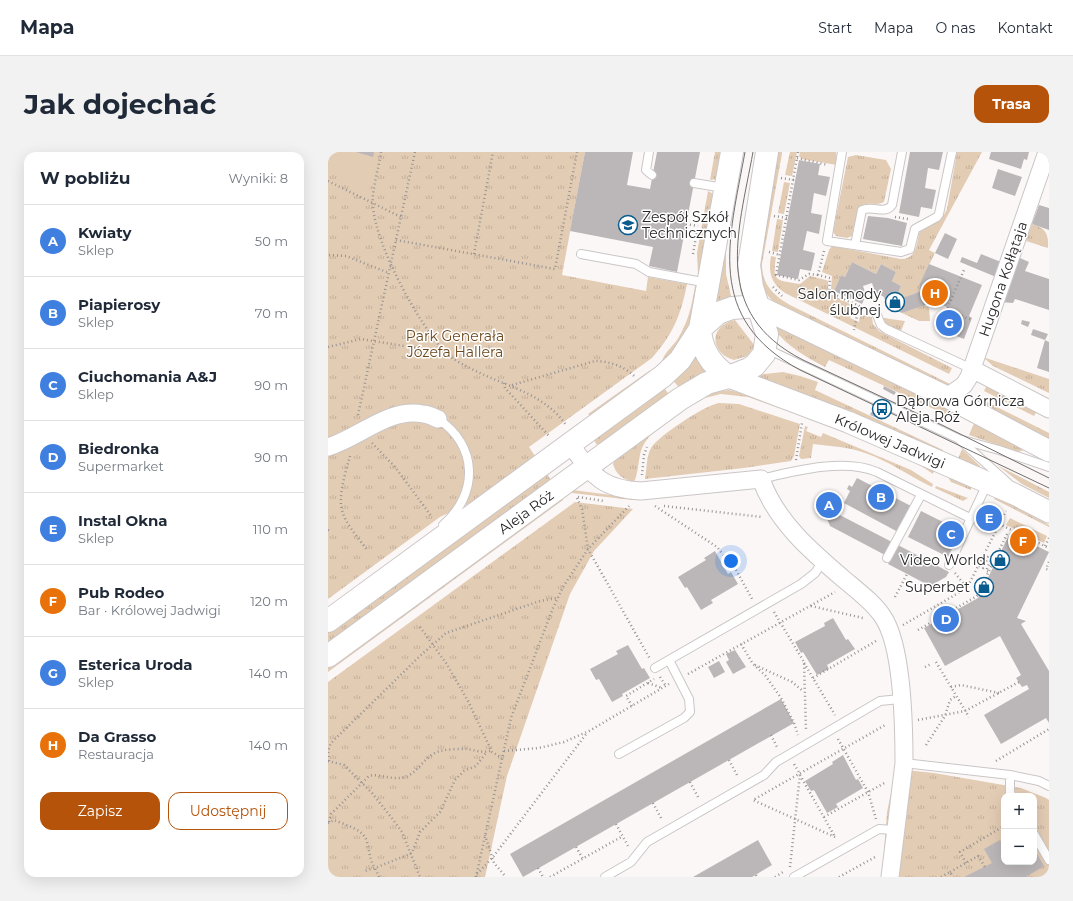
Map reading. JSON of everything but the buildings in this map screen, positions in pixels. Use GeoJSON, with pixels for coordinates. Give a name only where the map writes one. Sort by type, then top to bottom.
{"type":"FeatureCollection","features":[{"type":"Feature","properties":{"kind":"main road"},"geometry":{"type":"LineString","coordinates":[[732,152],[700,329],[702,345],[709,359],[729,377],[755,365],[760,360],[766,349],[767,334],[750,279],[749,259],[768,152]]}},
{"type":"Feature","properties":{"kind":"main road"},"geometry":{"type":"LineString","coordinates":[[700,329],[718,313],[724,310],[758,306]]}},
{"type":"Feature","properties":{"kind":"main road","name":"Aleja Róż"},"geometry":{"type":"LineString","coordinates":[[328,621],[365,594],[562,435],[670,370],[684,354],[700,329]]}},
{"type":"Feature","properties":{"kind":"main road","name":"Aleja Róż"},"geometry":{"type":"LineString","coordinates":[[328,656],[702,385],[729,377]]}},
{"type":"Feature","properties":{"kind":"street","name":"Hugona Kołłątaja"},"geometry":{"type":"LineString","coordinates":[[947,398],[964,385],[972,369],[1047,152]]}},
{"type":"Feature","properties":{"kind":"street"},"geometry":{"type":"LineString","coordinates":[[758,306],[947,398],[1049,451]]}},
{"type":"Feature","properties":{"kind":"street"},"geometry":{"type":"LineString","coordinates":[[972,369],[1049,409]]}},
{"type":"Feature","properties":{"kind":"street","name":"Królowej Jadwigi"},"geometry":{"type":"LineString","coordinates":[[729,377],[842,419],[984,491],[1018,506],[1049,512]]}},
{"type":"Feature","properties":{"kind":"street"},"geometry":{"type":"LineString","coordinates":[[328,447],[352,443],[380,422],[397,416],[423,414],[438,419]]}},
{"type":"Feature","properties":{"kind":"street"},"geometry":{"type":"LineString","coordinates":[[562,435],[592,474],[606,484],[617,488],[641,491],[762,479],[766,493],[778,513],[823,561],[873,604],[883,616],[891,632],[896,649],[902,719],[903,768],[887,830],[892,847],[890,877]]}},
{"type":"Feature","properties":{"kind":"lane"},"geometry":{"type":"LineString","coordinates":[[649,152],[646,170],[652,175]]}},
{"type":"Feature","properties":{"kind":"lane"},"geometry":{"type":"LineString","coordinates":[[842,152],[827,241],[901,252],[906,252],[911,246],[915,229],[939,214],[952,152]]}},
{"type":"Feature","properties":{"kind":"lane"},"geometry":{"type":"LineString","coordinates":[[855,245],[862,210],[867,207],[885,210],[890,208],[892,205],[900,152]]}},
{"type":"Feature","properties":{"kind":"lane"},"geometry":{"type":"LineString","coordinates":[[694,183],[725,188]]}},
{"type":"Feature","properties":{"kind":"lane"},"geometry":{"type":"LineString","coordinates":[[580,254],[636,264],[649,272],[708,283]]}},
{"type":"Feature","properties":{"kind":"lane"},"geometry":{"type":"LineString","coordinates":[[877,316],[881,325],[886,329],[972,369]]}},
{"type":"Feature","properties":{"kind":"lane"},"geometry":{"type":"LineString","coordinates":[[766,349],[959,439],[999,450],[1049,467]]}},
{"type":"Feature","properties":{"kind":"lane"},"geometry":{"type":"LineString","coordinates":[[365,594],[451,518],[462,503],[468,484],[468,458],[455,433],[438,419]]}},
{"type":"Feature","properties":{"kind":"lane"},"geometry":{"type":"LineString","coordinates":[[959,439],[1018,506]]}},
{"type":"Feature","properties":{"kind":"lane"},"geometry":{"type":"LineString","coordinates":[[762,479],[796,471],[852,466],[869,469],[972,519]]}},
{"type":"Feature","properties":{"kind":"lane"},"geometry":{"type":"LineString","coordinates":[[949,565],[984,491]]}},
{"type":"Feature","properties":{"kind":"lane"},"geometry":{"type":"LineString","coordinates":[[887,558],[921,495]]}},
{"type":"Feature","properties":{"kind":"lane"},"geometry":{"type":"LineString","coordinates":[[655,668],[801,584],[814,573],[823,561]]}},
{"type":"Feature","properties":{"kind":"lane"},"geometry":{"type":"LineString","coordinates":[[619,754],[688,716],[691,706],[689,699],[669,660]]}},
{"type":"Feature","properties":{"kind":"lane"},"geometry":{"type":"LineString","coordinates":[[605,877],[635,858],[643,845],[764,775],[776,762],[880,701],[900,699]]}},
{"type":"Feature","properties":{"kind":"lane"},"geometry":{"type":"LineString","coordinates":[[903,768],[1010,775],[1049,786]]}},
{"type":"Feature","properties":{"kind":"lane"},"geometry":{"type":"LineString","coordinates":[[1010,775],[1010,793]]}},
{"type":"Feature","properties":{"kind":"lane"},"geometry":{"type":"LineString","coordinates":[[792,875],[887,830]]}},
{"type":"Feature","properties":{"kind":"lane"},"geometry":{"type":"LineString","coordinates":[[1037,839],[1049,860]]}},
{"type":"Feature","properties":{"kind":"path"},"geometry":{"type":"LineString","coordinates":[[381,152],[372,203],[379,233],[391,263],[422,322],[447,353],[481,374],[512,385],[551,408],[562,435]]}},
{"type":"Feature","properties":{"kind":"path"},"geometry":{"type":"LineString","coordinates":[[367,550],[347,522],[341,505],[342,494],[415,152]]}},
{"type":"Feature","properties":{"kind":"path"},"geometry":{"type":"LineString","coordinates":[[474,254],[493,152]]}},
{"type":"Feature","properties":{"kind":"path"},"geometry":{"type":"LineString","coordinates":[[396,240],[555,269],[577,152]]}},
{"type":"Feature","properties":{"kind":"path"},"geometry":{"type":"LineString","coordinates":[[798,152],[776,276],[799,280],[810,274],[830,278],[829,292],[859,306],[854,330]]}},
{"type":"Feature","properties":{"kind":"path"},"geometry":{"type":"LineString","coordinates":[[797,158],[840,167]]}},
{"type":"Feature","properties":{"kind":"path"},"geometry":{"type":"LineString","coordinates":[[780,185],[782,171]]}},
{"type":"Feature","properties":{"kind":"path"},"geometry":{"type":"LineString","coordinates":[[786,178],[794,180]]}},
{"type":"Feature","properties":{"kind":"path"},"geometry":{"type":"LineString","coordinates":[[328,181],[401,217]]}},
{"type":"Feature","properties":{"kind":"path"},"geometry":{"type":"LineString","coordinates":[[773,223],[776,208]]}},
{"type":"Feature","properties":{"kind":"path"},"geometry":{"type":"LineString","coordinates":[[885,210],[894,217],[927,222]]}},
{"type":"Feature","properties":{"kind":"path"},"geometry":{"type":"LineString","coordinates":[[778,216],[787,218]]}},
{"type":"Feature","properties":{"kind":"path"},"geometry":{"type":"LineString","coordinates":[[686,224],[698,226]]}},
{"type":"Feature","properties":{"kind":"path"},"geometry":{"type":"LineString","coordinates":[[818,275],[827,241]]}},
{"type":"Feature","properties":{"kind":"path"},"geometry":{"type":"LineString","coordinates":[[766,259],[769,245]]}},
{"type":"Feature","properties":{"kind":"path"},"geometry":{"type":"LineString","coordinates":[[772,253],[780,254]]}},
{"type":"Feature","properties":{"kind":"path"},"geometry":{"type":"LineString","coordinates":[[329,255],[346,256],[389,273]]}},
{"type":"Feature","properties":{"kind":"path"},"geometry":{"type":"LineString","coordinates":[[938,330],[964,270]]}},
{"type":"Feature","properties":{"kind":"path"},"geometry":{"type":"LineString","coordinates":[[771,285],[779,294],[786,298]]}},
{"type":"Feature","properties":{"kind":"path"},"geometry":{"type":"LineString","coordinates":[[947,310],[986,325]]}},
{"type":"Feature","properties":{"kind":"path"},"geometry":{"type":"LineString","coordinates":[[850,328],[860,334]]}},
{"type":"Feature","properties":{"kind":"path"},"geometry":{"type":"LineString","coordinates":[[328,347],[361,338],[447,353]]}},
{"type":"Feature","properties":{"kind":"path"},"geometry":{"type":"LineString","coordinates":[[512,385],[594,361],[604,361],[634,376]]}},
{"type":"Feature","properties":{"kind":"path"},"geometry":{"type":"LineString","coordinates":[[504,382],[506,388],[562,435]]}},
{"type":"Feature","properties":{"kind":"path"},"geometry":{"type":"LineString","coordinates":[[798,419],[809,423]]}},
{"type":"Feature","properties":{"kind":"path"},"geometry":{"type":"LineString","coordinates":[[796,464],[803,421]]}},
{"type":"Feature","properties":{"kind":"path"},"geometry":{"type":"LineString","coordinates":[[352,443],[372,443],[396,467],[432,518]]}},
{"type":"Feature","properties":{"kind":"path"},"geometry":{"type":"LineString","coordinates":[[642,477],[644,455],[650,443]]}},
{"type":"Feature","properties":{"kind":"path"},"geometry":{"type":"LineString","coordinates":[[984,491],[1006,510]]}},
{"type":"Feature","properties":{"kind":"path"},"geometry":{"type":"LineString","coordinates":[[577,497],[582,509],[588,549],[655,668]]}},
{"type":"Feature","properties":{"kind":"path"},"geometry":{"type":"LineString","coordinates":[[476,876],[511,718],[557,598],[588,549],[630,504]]}},
{"type":"Feature","properties":{"kind":"path"},"geometry":{"type":"LineString","coordinates":[[648,504],[763,517]]}},
{"type":"Feature","properties":{"kind":"path"},"geometry":{"type":"LineString","coordinates":[[655,505],[717,547],[736,570],[758,609]]}},
{"type":"Feature","properties":{"kind":"path"},"geometry":{"type":"LineString","coordinates":[[814,678],[967,588],[1006,510],[1018,506]]}},
{"type":"Feature","properties":{"kind":"path"},"geometry":{"type":"LineString","coordinates":[[999,524],[1049,548]]}},
{"type":"Feature","properties":{"kind":"path"},"geometry":{"type":"LineString","coordinates":[[918,630],[977,596],[1007,534]]}},
{"type":"Feature","properties":{"kind":"path"},"geometry":{"type":"LineString","coordinates":[[1045,546],[1049,538]]}},
{"type":"Feature","properties":{"kind":"path"},"geometry":{"type":"LineString","coordinates":[[979,566],[983,568],[988,557],[992,558],[986,570],[989,572]]}},
{"type":"Feature","properties":{"kind":"path"},"geometry":{"type":"LineString","coordinates":[[1049,562],[1046,569],[1049,570]]}},
{"type":"Feature","properties":{"kind":"path"},"geometry":{"type":"LineString","coordinates":[[949,565],[967,588]]}},
{"type":"Feature","properties":{"kind":"path"},"geometry":{"type":"LineString","coordinates":[[895,598],[907,574]]}},
{"type":"Feature","properties":{"kind":"path"},"geometry":{"type":"LineString","coordinates":[[504,751],[539,748],[564,742],[588,731],[836,591]]}},
{"type":"Feature","properties":{"kind":"path"},"geometry":{"type":"LineString","coordinates":[[420,877],[412,853],[397,825],[362,783],[344,765],[328,760],[328,751],[331,743],[446,633],[540,601],[557,598]]}},
{"type":"Feature","properties":{"kind":"path"},"geometry":{"type":"LineString","coordinates":[[769,603],[840,724]]}},
{"type":"Feature","properties":{"kind":"path"},"geometry":{"type":"LineString","coordinates":[[811,606],[867,620]]}},
{"type":"Feature","properties":{"kind":"path"},"geometry":{"type":"LineString","coordinates":[[420,627],[433,644],[472,707],[492,750],[502,758]]}},
{"type":"Feature","properties":{"kind":"path"},"geometry":{"type":"LineString","coordinates":[[741,644],[753,664],[765,675],[781,698],[804,746]]}},
{"type":"Feature","properties":{"kind":"path"},"geometry":{"type":"LineString","coordinates":[[804,662],[804,746]]}},
{"type":"Feature","properties":{"kind":"path"},"geometry":{"type":"LineString","coordinates":[[936,662],[969,717]]}},
{"type":"Feature","properties":{"kind":"path"},"geometry":{"type":"LineString","coordinates":[[753,664],[792,682],[804,691]]}},
{"type":"Feature","properties":{"kind":"path"},"geometry":{"type":"LineString","coordinates":[[925,667],[931,664]]}},
{"type":"Feature","properties":{"kind":"path"},"geometry":{"type":"LineString","coordinates":[[632,706],[626,696],[660,676]]}},
{"type":"Feature","properties":{"kind":"path"},"geometry":{"type":"LineString","coordinates":[[835,837],[754,800],[844,749],[902,719],[946,716],[965,711],[1019,682]]}},
{"type":"Feature","properties":{"kind":"path"},"geometry":{"type":"LineString","coordinates":[[648,683],[663,688]]}},
{"type":"Feature","properties":{"kind":"path"},"geometry":{"type":"LineString","coordinates":[[951,688],[961,685],[1000,693]]}},
{"type":"Feature","properties":{"kind":"path"},"geometry":{"type":"LineString","coordinates":[[926,745],[946,716],[950,700],[956,696]]}},
{"type":"Feature","properties":{"kind":"path"},"geometry":{"type":"LineString","coordinates":[[832,729],[868,792],[887,830]]}},
{"type":"Feature","properties":{"kind":"path"},"geometry":{"type":"LineString","coordinates":[[995,762],[1049,729]]}},
{"type":"Feature","properties":{"kind":"path"},"geometry":{"type":"LineString","coordinates":[[476,876],[493,857],[588,731]]}},
{"type":"Feature","properties":{"kind":"path"},"geometry":{"type":"LineString","coordinates":[[329,823],[331,814],[366,778],[373,775],[394,779],[407,776],[432,755],[440,751],[468,749],[486,753]]}},
{"type":"Feature","properties":{"kind":"path"},"geometry":{"type":"LineString","coordinates":[[365,870],[375,868],[412,853],[420,832],[440,812],[457,777],[476,766],[486,753],[492,750]]}},
{"type":"Feature","properties":{"kind":"path"},"geometry":{"type":"LineString","coordinates":[[789,755],[842,850]]}},
{"type":"Feature","properties":{"kind":"path"},"geometry":{"type":"LineString","coordinates":[[729,760],[744,787]]}},
{"type":"Feature","properties":{"kind":"path"},"geometry":{"type":"LineString","coordinates":[[824,817],[868,792],[903,768]]}},
{"type":"Feature","properties":{"kind":"path"},"geometry":{"type":"LineString","coordinates":[[792,875],[795,819],[800,774]]}},
{"type":"Feature","properties":{"kind":"path"},"geometry":{"type":"LineString","coordinates":[[690,782],[705,809]]}},
{"type":"Feature","properties":{"kind":"path"},"geometry":{"type":"LineString","coordinates":[[653,803],[668,830]]}},
{"type":"Feature","properties":{"kind":"path"},"geometry":{"type":"LineString","coordinates":[[329,823],[334,820],[363,834],[367,842],[370,861],[379,877]]}},
{"type":"Feature","properties":{"kind":"path"},"geometry":{"type":"LineString","coordinates":[[616,824],[635,858]]}},
{"type":"Feature","properties":{"kind":"path"},"geometry":{"type":"LineString","coordinates":[[966,863],[960,852],[1001,828]]}},
{"type":"Feature","properties":{"kind":"path"},"geometry":{"type":"LineString","coordinates":[[485,834],[497,867],[506,877]]}},
{"type":"Feature","properties":{"kind":"path"},"geometry":{"type":"LineString","coordinates":[[550,877],[622,836]]}},
{"type":"Feature","properties":{"kind":"path"},"geometry":{"type":"LineString","coordinates":[[576,847],[583,859]]}},
{"type":"Feature","properties":{"kind":"path"},"geometry":{"type":"LineString","coordinates":[[839,877],[892,847]]}},
{"type":"Feature","properties":{"kind":"path"},"geometry":{"type":"LineString","coordinates":[[941,877],[978,856],[985,867]]}},
{"type":"Feature","properties":{"kind":"path"},"geometry":{"type":"LineString","coordinates":[[538,868],[543,877]]}},
{"type":"Feature","properties":{"kind":"path"},"geometry":{"type":"LineString","coordinates":[[950,872],[953,877]]}},
{"type":"Feature","properties":{"kind":"green space","name":"Park Generała Józefa Hallera"},"geometry":{"type":"Polygon","coordinates":[[[328,152],[585,152],[562,275],[646,291],[648,277],[687,284],[679,315],[675,324],[665,341],[652,358],[529,447],[535,456],[470,503],[440,517],[328,599],[328,152]]]}},
{"type":"Feature","properties":{"kind":"green space"},"geometry":{"type":"Polygon","coordinates":[[[328,152],[376,152],[369,191],[328,172],[328,152]]]}},
{"type":"Feature","properties":{"kind":"green space"},"geometry":{"type":"Polygon","coordinates":[[[715,152],[723,152],[717,179],[710,180],[715,152]]]}},
{"type":"Feature","properties":{"kind":"green space"},"geometry":{"type":"Polygon","coordinates":[[[776,152],[782,152],[782,154],[762,264],[766,283],[778,297],[790,305],[952,385],[947,385],[776,304],[767,294],[763,287],[760,272],[760,238],[776,152]]]}},
{"type":"Feature","properties":{"kind":"green space"},"geometry":{"type":"Polygon","coordinates":[[[790,152],[797,152],[792,176],[785,175],[790,152]]]}},
{"type":"Feature","properties":{"kind":"green space"},"geometry":{"type":"Polygon","coordinates":[[[800,152],[836,152],[837,165],[802,159],[799,156],[800,152]]]}},
{"type":"Feature","properties":{"kind":"green space"},"geometry":{"type":"Polygon","coordinates":[[[957,152],[982,152],[929,250],[935,253],[919,285],[921,291],[903,298],[897,295],[901,286],[892,281],[896,272],[881,264],[876,274],[852,262],[845,277],[841,275],[834,291],[831,289],[832,276],[822,272],[829,250],[832,246],[901,259],[913,254],[919,233],[923,229],[938,221],[947,209],[957,152]]]}},
{"type":"Feature","properties":{"kind":"green space"},"geometry":{"type":"Polygon","coordinates":[[[856,155],[886,160],[891,169],[884,202],[878,204],[865,204],[858,208],[852,236],[847,238],[836,236],[833,232],[848,157],[856,155]]]}},
{"type":"Feature","properties":{"kind":"green space"},"geometry":{"type":"Polygon","coordinates":[[[784,182],[790,183],[784,214],[778,213],[784,182]]]}},
{"type":"Feature","properties":{"kind":"green space"},"geometry":{"type":"Polygon","coordinates":[[[708,191],[715,195],[701,273],[698,275],[697,253],[708,191]]]}},
{"type":"Feature","properties":{"kind":"green space"},"geometry":{"type":"Polygon","coordinates":[[[777,219],[783,220],[778,252],[772,251],[777,219]]]}},
{"type":"Feature","properties":{"kind":"green space"},"geometry":{"type":"Polygon","coordinates":[[[1032,224],[1043,229],[1047,235],[1048,248],[1026,241],[1032,224]]]}},
{"type":"Feature","properties":{"kind":"green space"},"geometry":{"type":"Polygon","coordinates":[[[726,241],[726,274],[732,300],[715,306],[726,241]]]}},
{"type":"Feature","properties":{"kind":"green space"},"geometry":{"type":"Polygon","coordinates":[[[771,256],[776,257],[775,271],[778,278],[781,280],[800,284],[810,276],[828,281],[828,293],[856,307],[850,318],[859,322],[860,315],[872,317],[873,324],[879,331],[952,368],[949,374],[785,293],[776,286],[770,272],[771,256]]]}},
{"type":"Feature","properties":{"kind":"green space"},"geometry":{"type":"Polygon","coordinates":[[[695,286],[697,287],[693,310],[687,329],[683,338],[662,364],[663,358],[677,340],[687,320],[695,286]]]}},
{"type":"Feature","properties":{"kind":"green space"},"geometry":{"type":"Polygon","coordinates":[[[924,305],[929,308],[930,321],[919,321],[902,313],[924,305]]]}},
{"type":"Feature","properties":{"kind":"green space"},"geometry":{"type":"Polygon","coordinates":[[[883,318],[905,321],[901,331],[887,325],[883,318]]]}},
{"type":"Feature","properties":{"kind":"green space"},"geometry":{"type":"Polygon","coordinates":[[[735,320],[755,346],[747,356],[734,360],[720,352],[716,346],[715,339],[720,327],[735,320]]]}},
{"type":"Feature","properties":{"kind":"green space"},"geometry":{"type":"Polygon","coordinates":[[[778,325],[960,413],[957,420],[829,360],[825,367],[804,355],[785,341],[774,329],[775,326],[778,325]]]}},
{"type":"Feature","properties":{"kind":"green space"},"geometry":{"type":"Polygon","coordinates":[[[697,355],[707,371],[680,389],[672,379],[697,355]]]}},
{"type":"Feature","properties":{"kind":"green space"},"geometry":{"type":"Polygon","coordinates":[[[983,357],[1049,379],[1049,393],[993,366],[983,357]]]}},
{"type":"Feature","properties":{"kind":"green space"},"geometry":{"type":"Polygon","coordinates":[[[649,371],[652,371],[592,417],[588,414],[649,371]]]}},
{"type":"Feature","properties":{"kind":"green space"},"geometry":{"type":"Polygon","coordinates":[[[783,372],[818,382],[815,390],[943,450],[941,454],[756,379],[756,375],[783,372]]]}},
{"type":"Feature","properties":{"kind":"green space"},"geometry":{"type":"Polygon","coordinates":[[[987,385],[1037,411],[1034,416],[984,391],[987,385]]]}},
{"type":"Feature","properties":{"kind":"green space"},"geometry":{"type":"Polygon","coordinates":[[[663,386],[670,396],[601,446],[596,444],[594,439],[663,386]]]}},
{"type":"Feature","properties":{"kind":"green space"},"geometry":{"type":"Polygon","coordinates":[[[729,390],[761,398],[822,420],[935,468],[933,474],[917,463],[839,429],[748,397],[721,394],[705,398],[692,405],[690,404],[710,393],[729,390]]]}},
{"type":"Feature","properties":{"kind":"green space"},"geometry":{"type":"Polygon","coordinates":[[[987,402],[1049,433],[1049,441],[982,407],[984,403],[987,402]]]}},
{"type":"Feature","properties":{"kind":"green space"},"geometry":{"type":"Polygon","coordinates":[[[719,403],[739,404],[800,424],[794,456],[791,461],[645,479],[648,455],[655,443],[671,429],[693,415],[703,409],[719,403]]]}},
{"type":"Feature","properties":{"kind":"green space"},"geometry":{"type":"Polygon","coordinates":[[[681,410],[682,412],[656,430],[646,441],[642,448],[634,482],[623,478],[618,474],[613,464],[615,460],[681,410]]]}},
{"type":"Feature","properties":{"kind":"green space"},"geometry":{"type":"Polygon","coordinates":[[[975,421],[1024,448],[1024,450],[1018,452],[969,435],[975,421]]]}},
{"type":"Feature","properties":{"kind":"green space"},"geometry":{"type":"Polygon","coordinates":[[[805,426],[808,427],[806,431],[821,437],[823,433],[911,470],[933,484],[932,487],[882,460],[853,449],[813,444],[811,458],[801,459],[799,456],[805,426]]]}},
{"type":"Feature","properties":{"kind":"green space"},"geometry":{"type":"Polygon","coordinates":[[[962,449],[980,466],[981,469],[957,461],[962,449]]]}},
{"type":"Feature","properties":{"kind":"green space"},"geometry":{"type":"Polygon","coordinates":[[[997,465],[1049,492],[1049,498],[1022,484],[997,465]]]}},
{"type":"Feature","properties":{"kind":"green space"},"geometry":{"type":"Polygon","coordinates":[[[546,472],[552,482],[328,645],[328,631],[546,472]]]}},
{"type":"Feature","properties":{"kind":"green space"},"geometry":{"type":"Polygon","coordinates":[[[951,475],[971,487],[971,490],[951,482],[949,479],[951,475]]]}},
{"type":"Feature","properties":{"kind":"green space"},"geometry":{"type":"Polygon","coordinates":[[[936,486],[968,498],[963,501],[935,488],[936,486]]]}},
{"type":"Feature","properties":{"kind":"green space"},"geometry":{"type":"Polygon","coordinates":[[[573,490],[634,498],[632,500],[572,493],[570,491],[573,490]]]}},
{"type":"Feature","properties":{"kind":"green space"},"geometry":{"type":"Polygon","coordinates":[[[562,496],[563,500],[328,672],[328,667],[562,496]]]}},
{"type":"Feature","properties":{"kind":"green space"},"geometry":{"type":"Polygon","coordinates":[[[996,497],[1049,525],[1049,527],[994,499],[996,497]]]}},
{"type":"Feature","properties":{"kind":"green space"},"geometry":{"type":"Polygon","coordinates":[[[575,502],[633,509],[594,551],[570,594],[507,776],[485,877],[328,877],[328,682],[575,502]]]}},
{"type":"Feature","properties":{"kind":"green space"},"geometry":{"type":"Polygon","coordinates":[[[1010,518],[1047,536],[1044,543],[1006,525],[1010,518]]]}},
{"type":"Feature","properties":{"kind":"green space"},"geometry":{"type":"Polygon","coordinates":[[[896,769],[934,773],[1021,788],[1034,793],[1001,793],[1001,865],[1037,865],[1037,794],[1049,800],[1049,877],[882,877],[887,812],[896,769]]]}},
{"type":"Feature","properties":{"kind":"tram line"},"geometry":{"type":"LineString","coordinates":[[745,152],[733,216],[730,246],[730,274],[736,301],[749,326],[769,349],[800,370],[1049,488]]}},
{"type":"Feature","properties":{"kind":"tram line"},"geometry":{"type":"LineString","coordinates":[[753,152],[738,241],[738,269],[743,295],[754,319],[774,341],[803,360],[944,426],[1049,478]]}},
{"type":"Feature","properties":{"kind":"place","name":"Zespół Szkół Technicznych"},"geometry":{"type":"Point","coordinates":[628,225]}},
{"type":"Feature","properties":{"kind":"place","name":"Da Grasso"},"geometry":{"type":"Point","coordinates":[935,293]}},
{"type":"Feature","properties":{"kind":"place","name":"Salon mody ślubnej"},"geometry":{"type":"Point","coordinates":[895,302]}},
{"type":"Feature","properties":{"kind":"place","name":"Esterica Uroda"},"geometry":{"type":"Point","coordinates":[949,323]}},
{"type":"Feature","properties":{"kind":"place","name":"Dąbrowa Górnicza Aleja Róż"},"geometry":{"type":"Point","coordinates":[882,409]}},
{"type":"Feature","properties":{"kind":"place","name":"Piapierosy"},"geometry":{"type":"Point","coordinates":[881,497]}},
{"type":"Feature","properties":{"kind":"place","name":"Kwiaty"},"geometry":{"type":"Point","coordinates":[829,505]}},
{"type":"Feature","properties":{"kind":"place","name":"Instal Okna"},"geometry":{"type":"Point","coordinates":[989,518]}},
{"type":"Feature","properties":{"kind":"place","name":"Ciuchomania A&J"},"geometry":{"type":"Point","coordinates":[951,534]}},
{"type":"Feature","properties":{"kind":"place","name":"Pub Rodeo"},"geometry":{"type":"Point","coordinates":[1023,541]}},
{"type":"Feature","properties":{"kind":"place","name":"Video World"},"geometry":{"type":"Point","coordinates":[1000,560]}},
{"type":"Feature","properties":{"kind":"place","name":"Superbet"},"geometry":{"type":"Point","coordinates":[984,587]}},
{"type":"Feature","properties":{"kind":"place","name":"Biedronka"},"geometry":{"type":"Point","coordinates":[946,619]}}]}
